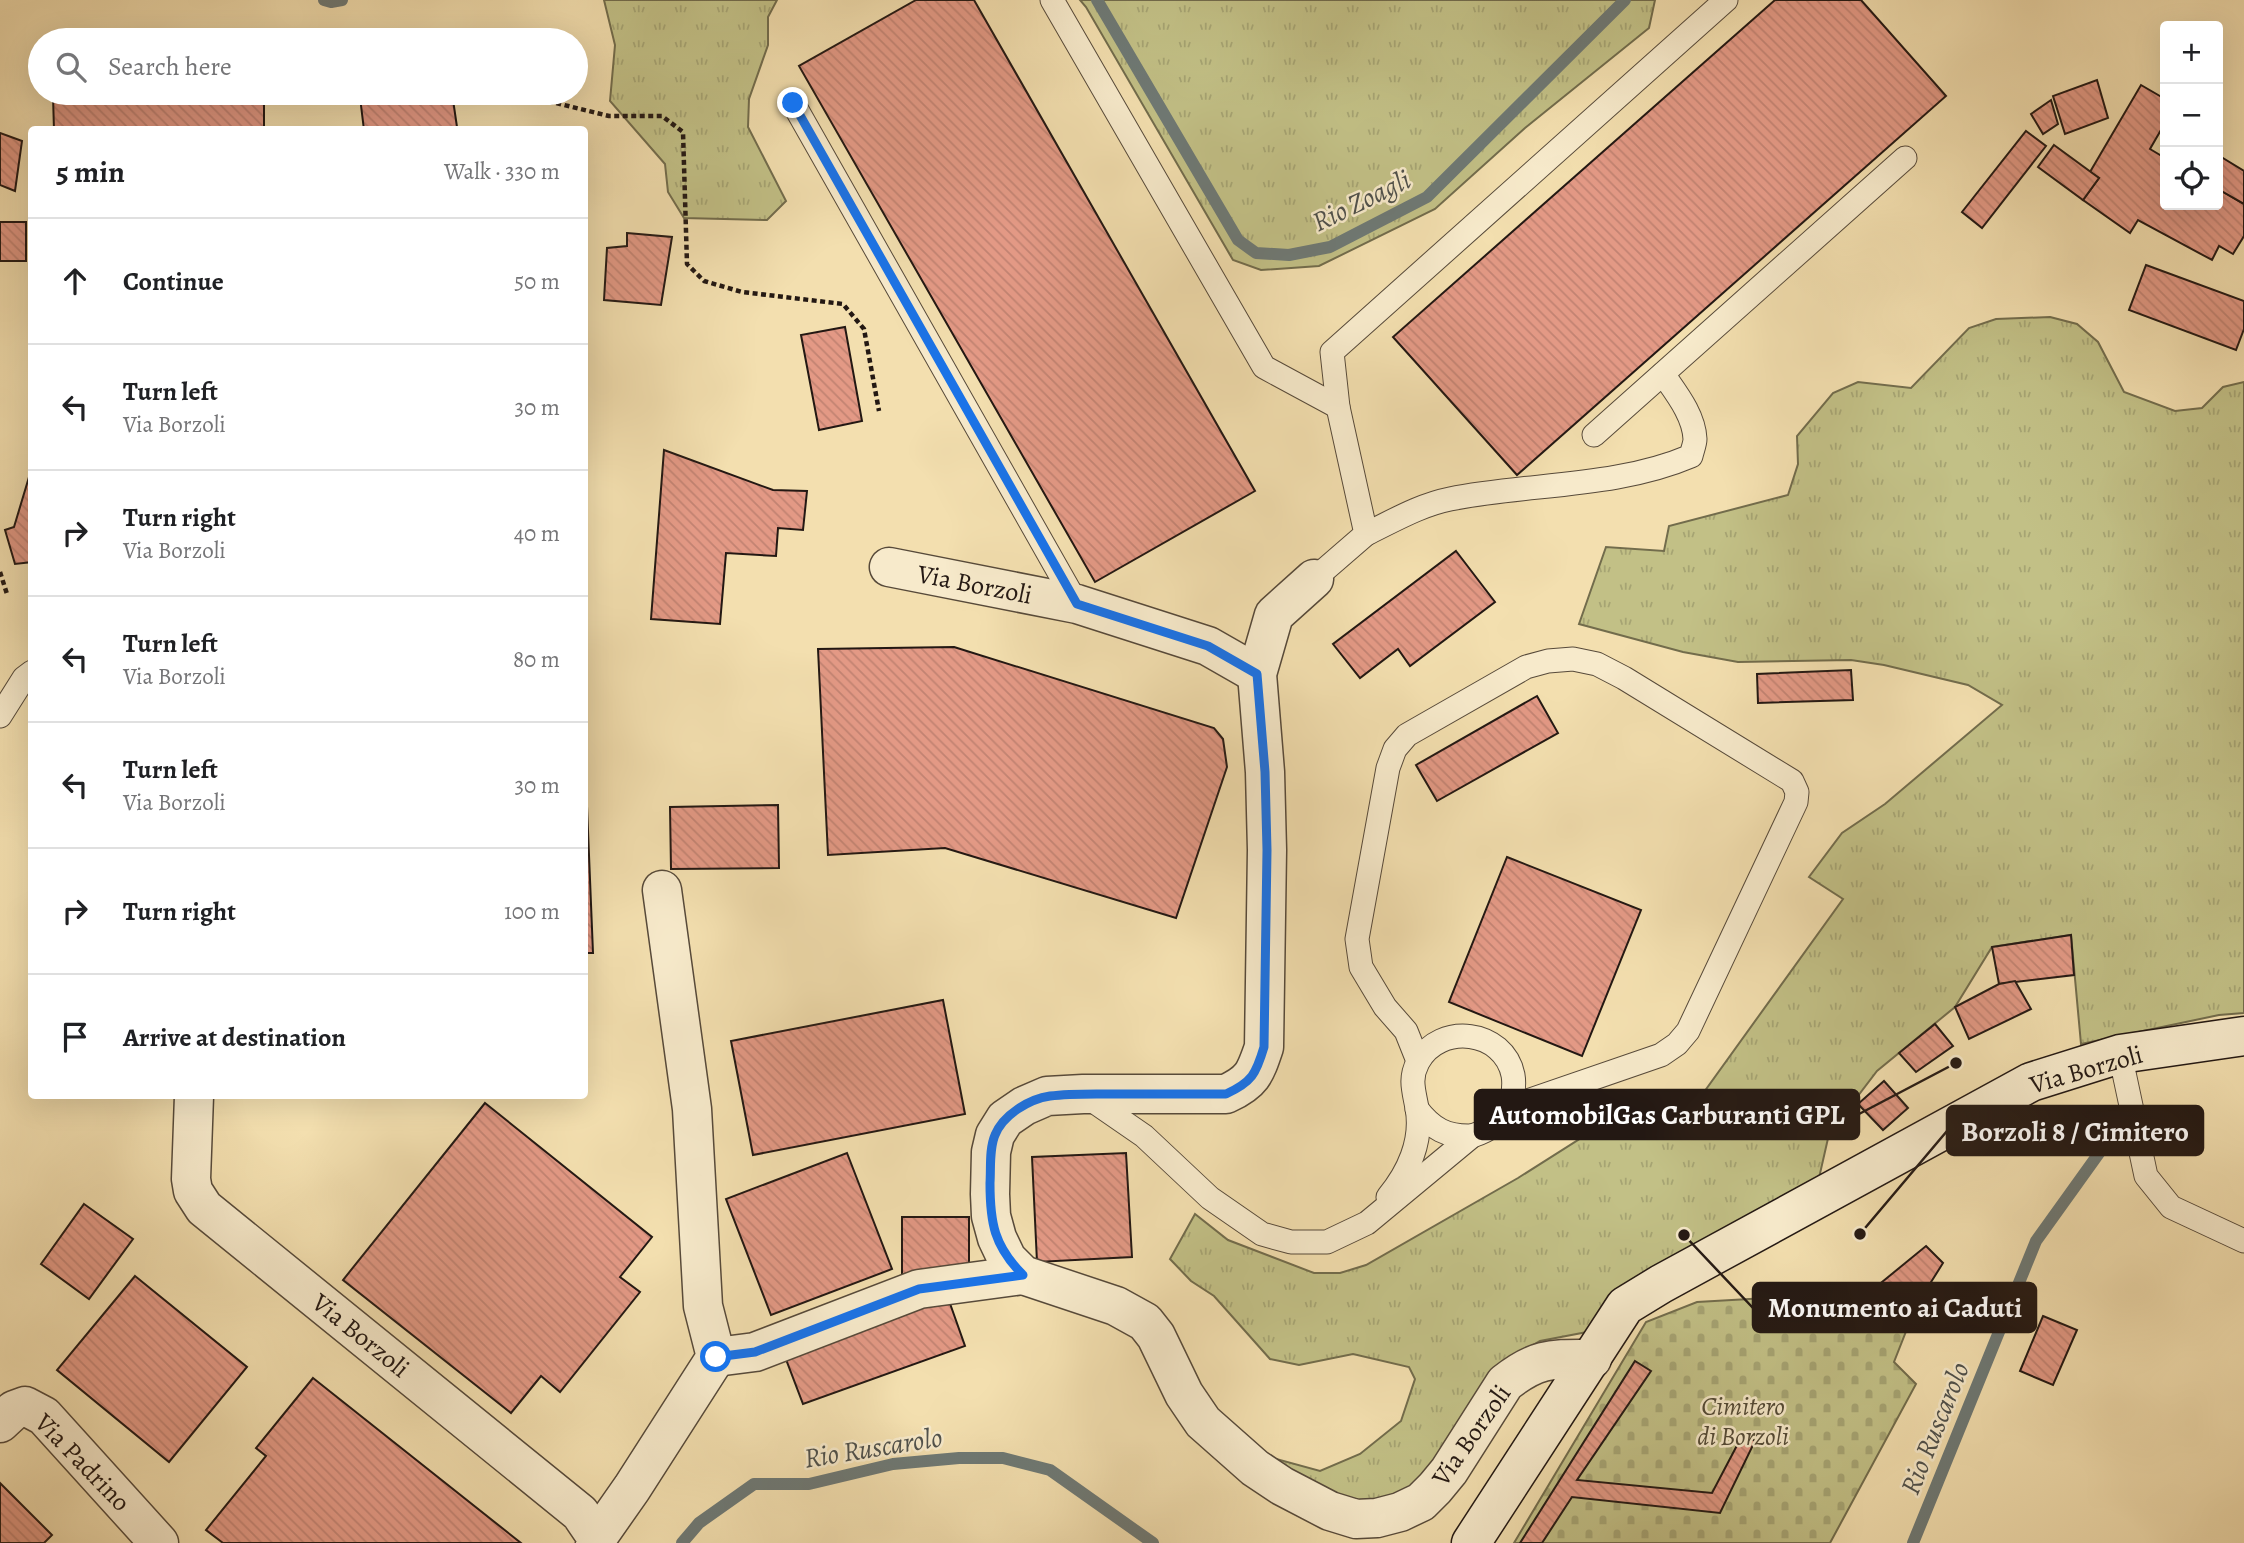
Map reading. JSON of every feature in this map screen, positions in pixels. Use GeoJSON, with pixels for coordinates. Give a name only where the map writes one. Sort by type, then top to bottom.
{"type":"FeatureCollection","features":[{"type":"Feature","properties":{"kind":"street","name":"Via Borzoli"},"geometry":{"type":"LineString","coordinates":[[889,567],[1077,604],[1208,646],[1257,674]]}},
{"type":"Feature","properties":{"kind":"street"},"geometry":{"type":"LineString","coordinates":[[1023,1275],[1007,1259],[991,1216],[990,1170],[995,1135],[1005,1119],[1024,1106],[1047,1096],[1226,1094],[1246,1085],[1258,1066],[1264,1047],[1267,850],[1265,772],[1257,674],[1274,615],[1314,579]]}},
{"type":"Feature","properties":{"kind":"street"},"geometry":{"type":"LineString","coordinates":[[596,1540],[716,1357],[703,1306],[692,1109],[662,890]]}},
{"type":"Feature","properties":{"kind":"street","name":"Via Borzoli"},"geometry":{"type":"LineString","coordinates":[[1471,1543],[1625,1306],[2031,1082],[2120,1054],[2244,1036]]}},
{"type":"Feature","properties":{"kind":"street","name":"Via Borzoli"},"geometry":{"type":"LineString","coordinates":[[194,1099],[191,1179],[193,1191],[204,1208],[580,1513],[596,1540]]}},
{"type":"Feature","properties":{"kind":"street","name":"Via Borzoli"},"geometry":{"type":"LineString","coordinates":[[1023,1275],[1116,1306],[1145,1322],[1156,1336],[1184,1394],[1203,1422],[1255,1468],[1282,1486],[1330,1511],[1356,1519],[1377,1518],[1400,1512],[1421,1502],[1449,1471],[1505,1383],[1524,1369],[1549,1359],[1592,1359]]}},
{"type":"Feature","properties":{"kind":"street"},"geometry":{"type":"LineString","coordinates":[[716,1357],[755,1352],[919,1289],[1023,1275]]}},
{"type":"Feature","properties":{"kind":"street","name":"Via Padrino"},"geometry":{"type":"LineString","coordinates":[[0,1423],[14,1410],[25,1406],[44,1416],[159,1543]]}},
{"type":"Feature","properties":{"kind":"lane"},"geometry":{"type":"LineString","coordinates":[[1052,0],[1264,368],[1338,407]]}},
{"type":"Feature","properties":{"kind":"lane"},"geometry":{"type":"LineString","coordinates":[[1366,534],[1338,407],[1332,352],[1726,0]]}},
{"type":"Feature","properties":{"kind":"lane"},"geometry":{"type":"LineString","coordinates":[[793,103],[1077,604]]}},
{"type":"Feature","properties":{"kind":"lane"},"geometry":{"type":"LineString","coordinates":[[1594,435],[1905,158]]}},
{"type":"Feature","properties":{"kind":"lane"},"geometry":{"type":"LineString","coordinates":[[1314,579],[1366,534],[1415,510],[1448,499],[1593,480],[1658,467],[1691,456],[1695,439],[1688,415],[1681,398],[1663,374]]}},
{"type":"Feature","properties":{"kind":"lane"},"geometry":{"type":"LineString","coordinates":[[1418,1061],[1406,1031],[1371,986],[1361,967],[1358,954],[1357,939],[1388,768],[1395,749],[1407,735],[1526,667],[1548,661],[1573,659],[1597,664],[1792,782],[1797,792],[1796,802],[1688,1031],[1677,1044],[1661,1055],[1510,1107]]}},
{"type":"Feature","properties":{"kind":"lane"},"geometry":{"type":"LineString","coordinates":[[0,716],[28,674]]}},
{"type":"Feature","properties":{"kind":"lane"},"geometry":{"type":"LineString","coordinates":[[1459,1035],[1477,1037],[1493,1044],[1505,1056],[1513,1073],[1514,1090],[1510,1107],[1500,1122],[1487,1131],[1472,1136],[1455,1136],[1440,1132],[1426,1122],[1413,1093],[1413,1077],[1418,1061],[1442,1039],[1459,1035]]}},
{"type":"Feature","properties":{"kind":"lane"},"geometry":{"type":"LineString","coordinates":[[2120,1054],[2146,1176],[2171,1207],[2244,1241]]}},
{"type":"Feature","properties":{"kind":"lane"},"geometry":{"type":"LineString","coordinates":[[1083,1094],[1144,1136],[1210,1198],[1262,1234],[1291,1242],[1327,1242],[1367,1223],[1472,1136]]}},
{"type":"Feature","properties":{"kind":"lane"},"geometry":{"type":"LineString","coordinates":[[1367,1223],[1395,1189],[1411,1160],[1418,1137],[1418,1109]]}},
{"type":"Feature","properties":{"kind":"path"},"geometry":{"type":"LineString","coordinates":[[564,105],[609,116],[662,116],[683,132],[687,264],[705,281],[742,292],[843,304],[864,329],[879,411]]}},
{"type":"Feature","properties":{"kind":"path"},"geometry":{"type":"LineString","coordinates":[[0,572],[7,594]]}},
{"type":"Feature","properties":{"kind":"green space"},"geometry":{"type":"Polygon","coordinates":[[[604,0],[777,0],[768,17],[768,45],[749,99],[748,127],[786,201],[767,220],[684,218],[668,192],[665,164],[610,101],[615,45],[604,0]]]}},
{"type":"Feature","properties":{"kind":"green space"},"geometry":{"type":"Polygon","coordinates":[[[1080,0],[1655,0],[1649,28],[1525,128],[1435,209],[1319,266],[1261,270],[1233,260],[1080,0]]]}},
{"type":"Feature","properties":{"kind":"green space"},"geometry":{"type":"Polygon","coordinates":[[[2050,317],[2077,324],[2098,342],[2124,392],[2175,411],[2202,408],[2223,387],[2244,382],[2244,1013],[2219,1015],[2081,1044],[2071,935],[1992,947],[1955,1007],[1877,1071],[1829,1134],[1819,1178],[1587,1332],[1540,1341],[1516,1355],[1435,1472],[1403,1498],[1368,1504],[1319,1490],[1262,1455],[1320,1471],[1360,1454],[1401,1421],[1415,1379],[1409,1367],[1353,1354],[1299,1365],[1270,1359],[1214,1296],[1191,1281],[1170,1259],[1195,1214],[1228,1240],[1314,1273],[1340,1273],[1366,1265],[1518,1178],[1649,1095],[1704,1092],[1843,899],[1809,877],[1842,833],[1885,804],[2002,705],[1968,685],[1884,665],[1851,660],[1738,662],[1683,652],[1579,624],[1606,547],[1664,551],[1669,526],[1788,495],[1798,464],[1797,436],[1833,393],[1858,382],[1911,388],[1969,328],[1996,319],[2050,317]]]}},
{"type":"Feature","properties":{"kind":"green space","name":"Cimitero di Borzoli"},"geometry":{"type":"Polygon","coordinates":[[[1854,1293],[1916,1306],[1894,1362],[1916,1384],[1830,1543],[1514,1543],[1646,1322],[1697,1302],[1854,1293]]]}},
{"type":"Feature","properties":{"kind":"building"},"geometry":{"type":"Polygon","coordinates":[[[916,0],[974,0],[1255,491],[1095,582],[799,66],[916,0]]]}},
{"type":"Feature","properties":{"kind":"building"},"geometry":{"type":"Polygon","coordinates":[[[1775,0],[1861,0],[1946,96],[1517,475],[1393,337],[1775,0]]]}},
{"type":"Feature","properties":{"kind":"building"},"geometry":{"type":"Polygon","coordinates":[[[2097,80],[2108,118],[2065,134],[2053,96],[2097,80]]]}},
{"type":"Feature","properties":{"kind":"building"},"geometry":{"type":"Polygon","coordinates":[[[2141,85],[2160,96],[2160,132],[2150,149],[2160,155],[2160,210],[2223,210],[2223,192],[2244,204],[2244,236],[2233,254],[2219,246],[2212,260],[2138,220],[2130,233],[2083,200],[2099,178],[2090,172],[2141,85]]]}},
{"type":"Feature","properties":{"kind":"building"},"geometry":{"type":"Polygon","coordinates":[[[2051,100],[2058,124],[2043,134],[2031,114],[2051,100]]]}},
{"type":"Feature","properties":{"kind":"building"},"geometry":{"type":"Polygon","coordinates":[[[53,105],[264,105],[264,126],[54,126],[53,105]]]}},
{"type":"Feature","properties":{"kind":"building"},"geometry":{"type":"Polygon","coordinates":[[[361,105],[454,105],[457,126],[364,126],[361,105]]]}},
{"type":"Feature","properties":{"kind":"building"},"geometry":{"type":"Polygon","coordinates":[[[2026,131],[2046,146],[1982,228],[1962,212],[2026,131]]]}},
{"type":"Feature","properties":{"kind":"building"},"geometry":{"type":"Polygon","coordinates":[[[0,133],[22,141],[15,191],[0,185],[0,133]]]}},
{"type":"Feature","properties":{"kind":"building"},"geometry":{"type":"Polygon","coordinates":[[[2054,145],[2099,178],[2083,200],[2038,167],[2054,145]]]}},
{"type":"Feature","properties":{"kind":"building"},"geometry":{"type":"Polygon","coordinates":[[[2223,158],[2244,171],[2244,204],[2223,192],[2223,158]]]}},
{"type":"Feature","properties":{"kind":"building"},"geometry":{"type":"Polygon","coordinates":[[[0,222],[26,222],[26,261],[0,261],[0,222]]]}},
{"type":"Feature","properties":{"kind":"building"},"geometry":{"type":"Polygon","coordinates":[[[627,233],[672,237],[661,305],[604,300],[607,248],[627,246],[627,233]]]}},
{"type":"Feature","properties":{"kind":"building"},"geometry":{"type":"Polygon","coordinates":[[[2146,265],[2244,301],[2244,329],[2236,350],[2129,310],[2146,265]]]}},
{"type":"Feature","properties":{"kind":"building"},"geometry":{"type":"Polygon","coordinates":[[[845,327],[862,421],[819,430],[801,335],[845,327]]]}},
{"type":"Feature","properties":{"kind":"building"},"geometry":{"type":"Polygon","coordinates":[[[664,450],[773,490],[807,491],[803,530],[778,528],[776,556],[726,553],[720,624],[651,619],[664,450]]]}},
{"type":"Feature","properties":{"kind":"building"},"geometry":{"type":"Polygon","coordinates":[[[28,480],[28,562],[15,564],[5,530],[14,527],[28,480]]]}},
{"type":"Feature","properties":{"kind":"building"},"geometry":{"type":"Polygon","coordinates":[[[1456,551],[1495,602],[1410,666],[1398,649],[1360,678],[1333,644],[1456,551]]]}},
{"type":"Feature","properties":{"kind":"building"},"geometry":{"type":"Polygon","coordinates":[[[954,647],[1214,728],[1223,739],[1227,767],[1176,918],[945,848],[828,855],[818,649],[954,647]]]}},
{"type":"Feature","properties":{"kind":"building"},"geometry":{"type":"Polygon","coordinates":[[[1851,670],[1853,700],[1758,703],[1757,674],[1851,670]]]}},
{"type":"Feature","properties":{"kind":"building"},"geometry":{"type":"Polygon","coordinates":[[[1537,696],[1558,733],[1437,801],[1416,765],[1537,696]]]}},
{"type":"Feature","properties":{"kind":"building"},"geometry":{"type":"Polygon","coordinates":[[[778,805],[779,868],[671,869],[670,807],[778,805]]]}},
{"type":"Feature","properties":{"kind":"building"},"geometry":{"type":"Polygon","coordinates":[[[588,830],[593,953],[588,953],[588,830]]]}},
{"type":"Feature","properties":{"kind":"building"},"geometry":{"type":"Polygon","coordinates":[[[1507,857],[1641,910],[1582,1056],[1449,1002],[1507,857]]]}},
{"type":"Feature","properties":{"kind":"building"},"geometry":{"type":"Polygon","coordinates":[[[2071,935],[2074,975],[1999,984],[1992,947],[2071,935]]]}},
{"type":"Feature","properties":{"kind":"building"},"geometry":{"type":"Polygon","coordinates":[[[2015,981],[2031,1009],[1969,1039],[1955,1007],[1999,984],[2015,981]]]}},
{"type":"Feature","properties":{"kind":"building"},"geometry":{"type":"Polygon","coordinates":[[[943,1000],[965,1114],[753,1155],[731,1041],[943,1000]]]}},
{"type":"Feature","properties":{"kind":"building"},"geometry":{"type":"Polygon","coordinates":[[[1935,1024],[1953,1046],[1916,1072],[1899,1053],[1935,1024]]]}},
{"type":"Feature","properties":{"kind":"building"},"geometry":{"type":"Polygon","coordinates":[[[1884,1081],[1908,1108],[1883,1130],[1858,1104],[1884,1081]]]}},
{"type":"Feature","properties":{"kind":"building"},"geometry":{"type":"Polygon","coordinates":[[[485,1103],[652,1237],[620,1277],[640,1292],[560,1392],[541,1376],[511,1413],[343,1280],[485,1103]]]}},
{"type":"Feature","properties":{"kind":"building"},"geometry":{"type":"Polygon","coordinates":[[[847,1153],[892,1269],[771,1315],[726,1199],[847,1153]]]}},
{"type":"Feature","properties":{"kind":"building"},"geometry":{"type":"Polygon","coordinates":[[[1126,1153],[1132,1257],[1037,1262],[1032,1157],[1126,1153]]]}},
{"type":"Feature","properties":{"kind":"building"},"geometry":{"type":"Polygon","coordinates":[[[84,1204],[133,1239],[89,1299],[41,1264],[84,1204]]]}},
{"type":"Feature","properties":{"kind":"building"},"geometry":{"type":"Polygon","coordinates":[[[902,1217],[969,1217],[969,1273],[902,1274],[902,1217]]]}},
{"type":"Feature","properties":{"kind":"building"},"geometry":{"type":"Polygon","coordinates":[[[1926,1246],[1943,1263],[1916,1306],[1865,1296],[1926,1246]]]}},
{"type":"Feature","properties":{"kind":"building"},"geometry":{"type":"Polygon","coordinates":[[[135,1276],[247,1367],[169,1462],[57,1370],[135,1276]]]}},
{"type":"Feature","properties":{"kind":"building"},"geometry":{"type":"Polygon","coordinates":[[[947,1295],[965,1346],[803,1404],[784,1354],[947,1295]]]}},
{"type":"Feature","properties":{"kind":"building"},"geometry":{"type":"Polygon","coordinates":[[[2043,1316],[2077,1330],[2053,1385],[2020,1371],[2043,1316]]]}},
{"type":"Feature","properties":{"kind":"building"},"geometry":{"type":"Polygon","coordinates":[[[1635,1361],[1651,1371],[1577,1480],[1712,1493],[1743,1434],[1755,1441],[1720,1513],[1572,1497],[1542,1543],[1520,1543],[1635,1361]]]}},
{"type":"Feature","properties":{"kind":"building"},"geometry":{"type":"Polygon","coordinates":[[[313,1378],[521,1543],[223,1543],[206,1530],[266,1456],[256,1448],[313,1378]]]}},
{"type":"Feature","properties":{"kind":"building"},"geometry":{"type":"Polygon","coordinates":[[[0,1483],[52,1535],[44,1543],[0,1543],[0,1483]]]}},
{"type":"Feature","properties":{"kind":"waterway","name":"Rio Zoagli"},"geometry":{"type":"LineString","coordinates":[[324,0],[342,0]]}},
{"type":"Feature","properties":{"kind":"waterway","name":"Rio Zoagli"},"geometry":{"type":"LineString","coordinates":[[1097,0],[1238,240],[1256,253],[1289,255],[1330,247],[1427,197],[1625,0]]}},
{"type":"Feature","properties":{"kind":"waterway","name":"Rio Ruscarolo"},"geometry":{"type":"LineString","coordinates":[[1913,1543],[2036,1241],[2102,1149]]}},
{"type":"Feature","properties":{"kind":"waterway","name":"Rio Ruscarolo"},"geometry":{"type":"LineString","coordinates":[[682,1543],[699,1523],[754,1484],[809,1484],[893,1464],[959,1458],[1003,1458],[1050,1470],[1153,1543]]}},
{"type":"Feature","properties":{"kind":"place","name":"AutomobilGas Carburanti GPL"},"geometry":{"type":"Point","coordinates":[1956,1063]}},
{"type":"Feature","properties":{"kind":"place","name":"Borzoli 8 / Cimitero"},"geometry":{"type":"Point","coordinates":[1860,1234]}},
{"type":"Feature","properties":{"kind":"place","name":"Monumento ai Caduti"},"geometry":{"type":"Point","coordinates":[1684,1235]}},
{"type":"Feature","properties":{"kind":"route"},"geometry":{"type":"LineString","coordinates":[[716,1357],[755,1352],[919,1289],[1023,1275],[1007,1259],[991,1216],[991,1152],[995,1135],[1005,1119],[1024,1106],[1047,1096],[1226,1094],[1246,1085],[1258,1066],[1264,1047],[1267,850],[1265,772],[1257,674],[1208,646],[1077,604],[793,103]]}}]}
